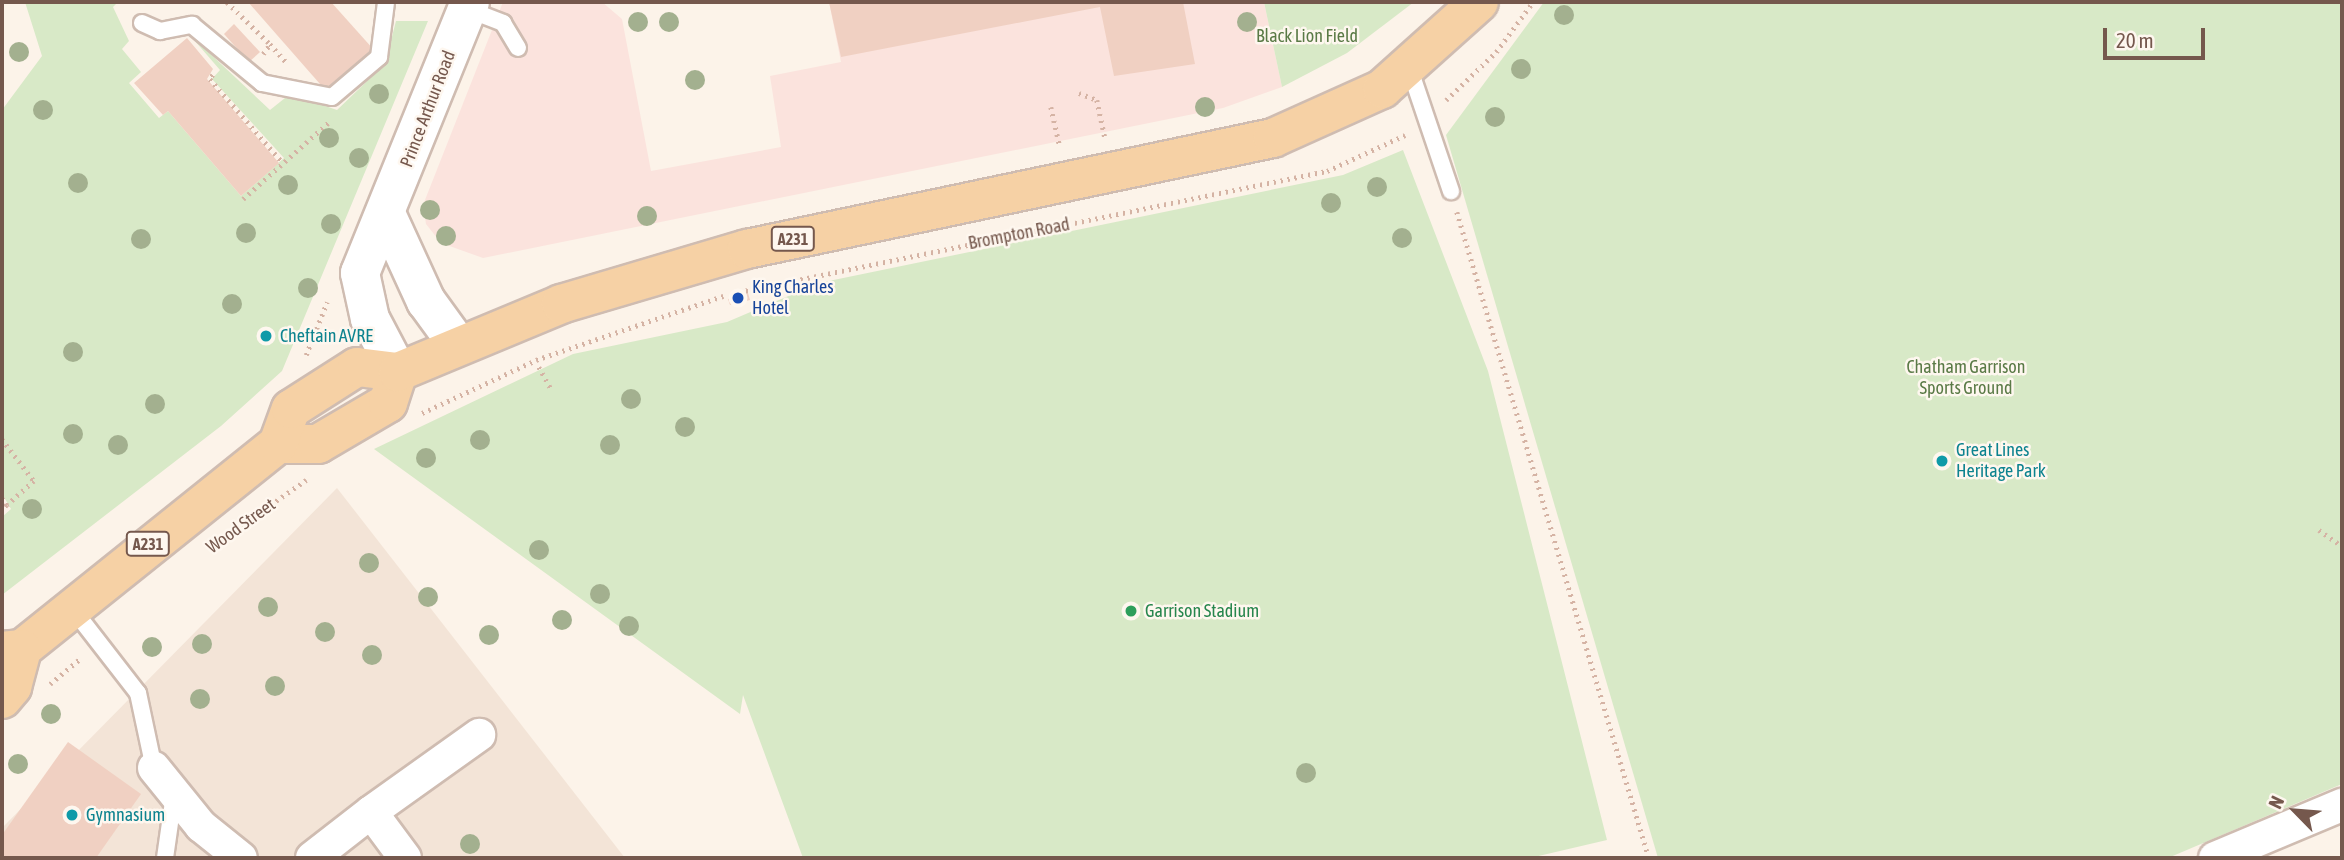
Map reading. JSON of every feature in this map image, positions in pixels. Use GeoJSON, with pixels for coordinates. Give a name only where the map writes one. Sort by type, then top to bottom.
{"type":"FeatureCollection","features":[{"type":"Feature","properties":{"kind":"main road","name":"A231"},"geometry":{"type":"LineString","coordinates":[[2,699],[12,687],[12,650],[72,608],[278,444],[291,409],[357,367],[398,372],[457,345],[586,295],[734,253],[1238,148],[1331,115],[1410,70],[1479,2]]}},
{"type":"Feature","properties":{"kind":"main road","name":"Prince Arthur Road"},"geometry":{"type":"LineString","coordinates":[[398,372],[370,319],[360,273],[387,216],[468,5]]}},
{"type":"Feature","properties":{"kind":"main road"},"geometry":{"type":"LineString","coordinates":[[387,216],[426,301],[457,345]]}},
{"type":"Feature","properties":{"kind":"street"},"geometry":{"type":"LineString","coordinates":[[312,858],[371,811],[479,735]]}},
{"type":"Feature","properties":{"kind":"street"},"geometry":{"type":"LineString","coordinates":[[154,768],[201,826],[240,858]]}},
{"type":"Feature","properties":{"kind":"street"},"geometry":{"type":"LineString","coordinates":[[2215,858],[2342,805]]}},
{"type":"Feature","properties":{"kind":"street"},"geometry":{"type":"LineString","coordinates":[[371,811],[405,858]]}},
{"type":"Feature","properties":{"kind":"lane"},"geometry":{"type":"LineString","coordinates":[[142,23],[160,32],[192,25],[262,83],[332,97],[379,57],[386,2]]}},
{"type":"Feature","properties":{"kind":"lane"},"geometry":{"type":"LineString","coordinates":[[468,5],[503,23],[518,48]]}},
{"type":"Feature","properties":{"kind":"lane"},"geometry":{"type":"LineString","coordinates":[[1410,70],[1429,117],[1451,191]]}},
{"type":"Feature","properties":{"kind":"lane"},"geometry":{"type":"LineString","coordinates":[[72,608],[138,693],[154,768]]}},
{"type":"Feature","properties":{"kind":"lane"},"geometry":{"type":"LineString","coordinates":[[164,858],[175,793]]}},
{"type":"Feature","properties":{"kind":"path"},"geometry":{"type":"LineString","coordinates":[[228,2],[270,44]]}},
{"type":"Feature","properties":{"kind":"path","name":"Brompton Road"},"geometry":{"type":"LineString","coordinates":[[458,395],[536,359],[727,295],[1327,171],[1353,163],[1429,117],[1496,52],[1533,2]]}},
{"type":"Feature","properties":{"kind":"path"},"geometry":{"type":"LineString","coordinates":[[177,27],[218,71],[209,79],[283,163]]}},
{"type":"Feature","properties":{"kind":"path"},"geometry":{"type":"LineString","coordinates":[[1079,93],[1097,100],[1104,133]]}},
{"type":"Feature","properties":{"kind":"path"},"geometry":{"type":"LineString","coordinates":[[1051,107],[1059,143]]}},
{"type":"Feature","properties":{"kind":"path"},"geometry":{"type":"LineString","coordinates":[[243,199],[331,120]]}},
{"type":"Feature","properties":{"kind":"path"},"geometry":{"type":"LineString","coordinates":[[1451,191],[1649,858]]}},
{"type":"Feature","properties":{"kind":"path"},"geometry":{"type":"LineString","coordinates":[[539,367],[552,390]]}},
{"type":"Feature","properties":{"kind":"path"},"geometry":{"type":"LineString","coordinates":[[2,439],[34,477],[2,509]]}},
{"type":"Feature","properties":{"kind":"path","name":"Wood Street"},"geometry":{"type":"LineString","coordinates":[[224,537],[314,474]]}},
{"type":"Feature","properties":{"kind":"path"},"geometry":{"type":"LineString","coordinates":[[2,498],[7,505]]}},
{"type":"Feature","properties":{"kind":"path"},"geometry":{"type":"LineString","coordinates":[[2319,530],[2342,546]]}},
{"type":"Feature","properties":{"kind":"shaded area"},"geometry":{"type":"Polygon","coordinates":[[[503,2],[602,2],[622,19],[651,171],[781,147],[770,76],[841,62],[829,2],[1264,2],[1282,87],[1223,108],[483,258],[441,243],[426,224],[423,205],[503,2]]]}},
{"type":"Feature","properties":{"kind":"shaded area"},"geometry":{"type":"Polygon","coordinates":[[[337,488],[625,858],[2,858],[2,828],[337,488]]]}},
{"type":"Feature","properties":{"kind":"green space"},"geometry":{"type":"Polygon","coordinates":[[[25,2],[118,2],[113,7],[129,41],[122,49],[141,72],[129,83],[159,118],[168,111],[241,196],[284,158],[212,79],[220,70],[188,33],[270,110],[290,94],[337,110],[385,64],[396,21],[428,21],[282,371],[221,426],[2,595],[2,517],[11,509],[2,494],[2,110],[42,56],[25,2]]]}},
{"type":"Feature","properties":{"kind":"green space","name":"Black Lion Field"},"geometry":{"type":"Polygon","coordinates":[[[1264,2],[1414,2],[1347,53],[1282,87],[1264,2]]]}},
{"type":"Feature","properties":{"kind":"green space","name":"Great Lines Heritage Park"},"geometry":{"type":"Polygon","coordinates":[[[1544,2],[2342,2],[2342,784],[2168,858],[1658,858],[1446,135],[1544,2]]]}},
{"type":"Feature","properties":{"kind":"green space","name":"Garrison Stadium"},"geometry":{"type":"Polygon","coordinates":[[[1403,150],[1488,371],[1607,840],[1530,858],[803,858],[743,695],[740,714],[374,449],[573,354],[727,322],[819,283],[1343,175],[1403,150]]]}},
{"type":"Feature","properties":{"kind":"building"},"geometry":{"type":"Polygon","coordinates":[[[248,2],[331,2],[374,50],[327,92],[248,2]]]}},
{"type":"Feature","properties":{"kind":"building"},"geometry":{"type":"Polygon","coordinates":[[[829,2],[1183,2],[1195,64],[1114,76],[1100,7],[841,57],[829,2]]]}},
{"type":"Feature","properties":{"kind":"building"},"geometry":{"type":"Polygon","coordinates":[[[234,24],[260,52],[249,62],[224,34],[234,24]]]}},
{"type":"Feature","properties":{"kind":"building"},"geometry":{"type":"Polygon","coordinates":[[[187,38],[213,69],[207,79],[279,163],[241,196],[168,111],[163,115],[134,83],[187,38]]]}},
{"type":"Feature","properties":{"kind":"building"},"geometry":{"type":"Polygon","coordinates":[[[748,293],[750,300],[730,305],[728,299],[748,293]]]}},
{"type":"Feature","properties":{"kind":"building","name":"Gymnasium"},"geometry":{"type":"Polygon","coordinates":[[[68,742],[141,794],[96,858],[2,858],[2,835],[68,742]]]}},
{"type":"Feature","properties":{"kind":"place","name":"King Charles Hotel"},"geometry":{"type":"Point","coordinates":[738,298]}},
{"type":"Feature","properties":{"kind":"place","name":"Cheftain AVRE"},"geometry":{"type":"Point","coordinates":[266,336]}},
{"type":"Feature","properties":{"kind":"place","name":"Great Lines Heritage Park"},"geometry":{"type":"Point","coordinates":[1942,461]}},
{"type":"Feature","properties":{"kind":"place","name":"Garrison Stadium"},"geometry":{"type":"Point","coordinates":[1131,611]}},
{"type":"Feature","properties":{"kind":"place","name":"Gymnasium"},"geometry":{"type":"Point","coordinates":[72,815]}},
{"type":"Feature","properties":{"kind":"park label","name":"Chatham Garrison Sports Ground"},"geometry":{"type":"Point","coordinates":[1966,378]}}]}
